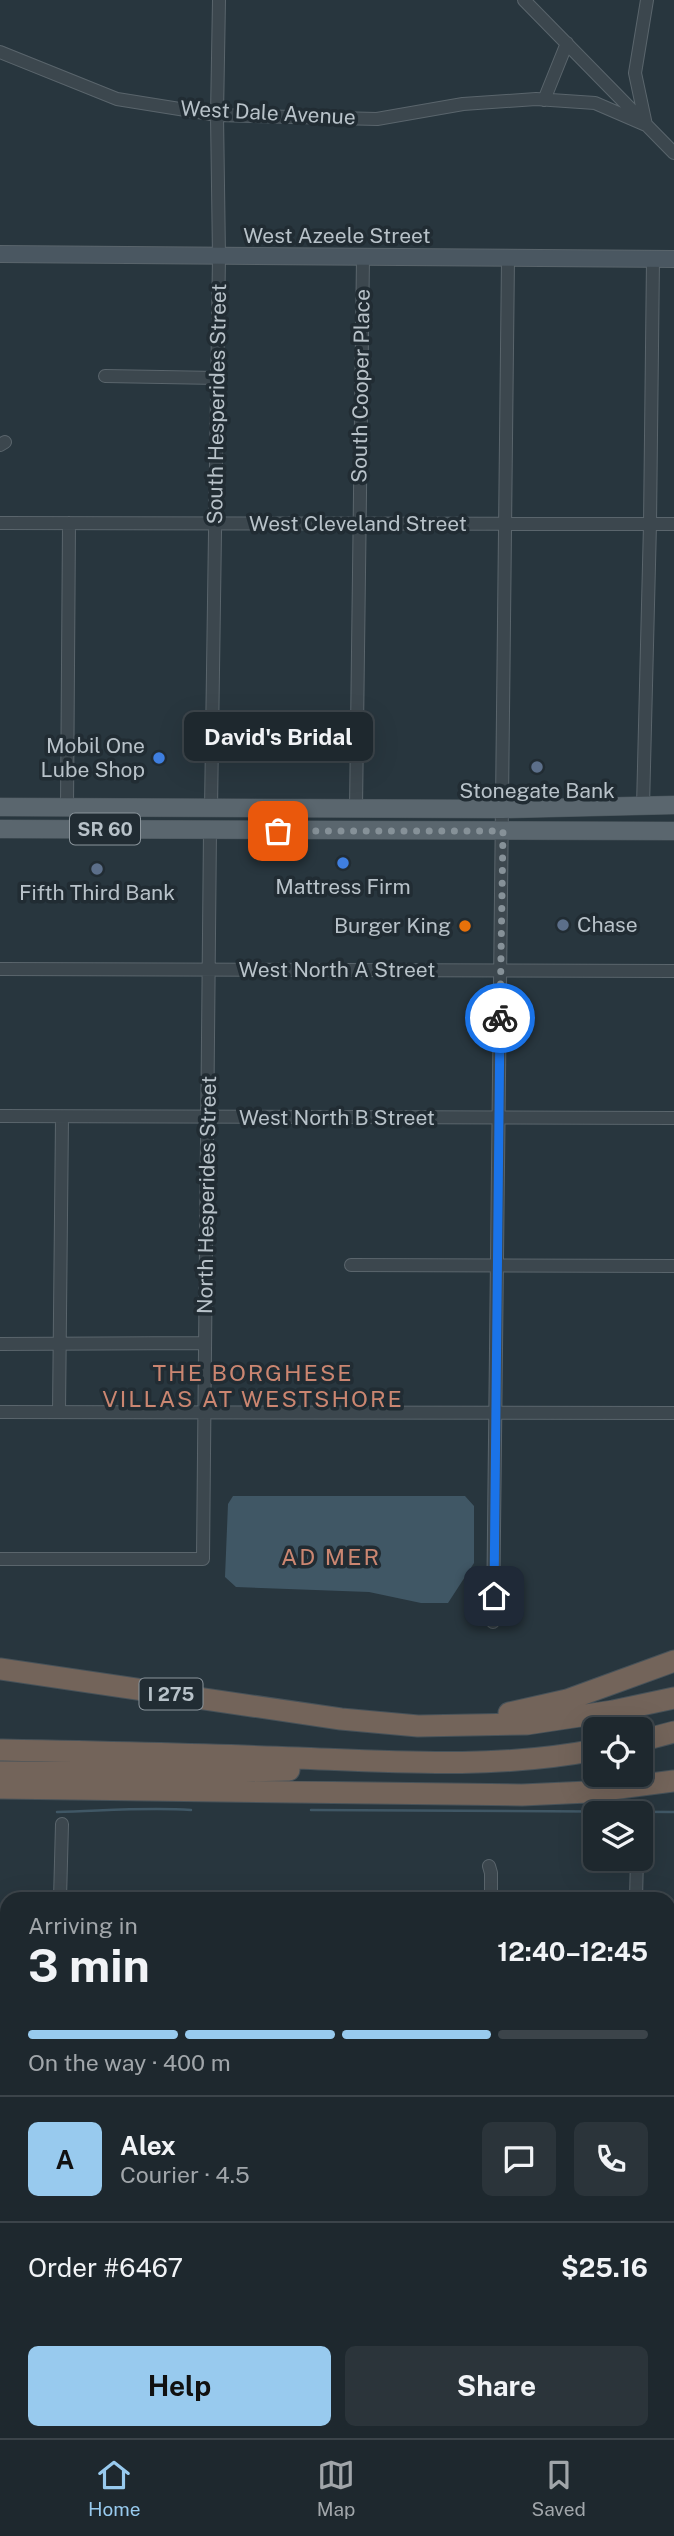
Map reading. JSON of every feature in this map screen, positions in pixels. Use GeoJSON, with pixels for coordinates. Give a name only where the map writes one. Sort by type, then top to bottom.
{"type":"FeatureCollection","features":[{"type":"Feature","properties":{"kind":"highway"},"geometry":{"type":"LineString","coordinates":[[341,1719],[419,1721],[518,1712],[594,1691],[674,1661]]}},
{"type":"Feature","properties":{"kind":"highway","name":"I 275"},"geometry":{"type":"LineString","coordinates":[[0,1669],[341,1719],[418,1726],[527,1724],[613,1712],[674,1698]]}},
{"type":"Feature","properties":{"kind":"highway"},"geometry":{"type":"LineString","coordinates":[[653,1738],[674,1732]]}},
{"type":"Feature","properties":{"kind":"highway"},"geometry":{"type":"LineString","coordinates":[[0,1750],[151,1752],[428,1763]]}},
{"type":"Feature","properties":{"kind":"highway"},"geometry":{"type":"LineString","coordinates":[[0,1772],[230,1773],[496,1762],[583,1752]]}},
{"type":"Feature","properties":{"kind":"highway"},"geometry":{"type":"LineString","coordinates":[[0,1788],[522,1795],[588,1792],[674,1781]]}},
{"type":"Feature","properties":{"kind":"main road","name":"SR 60"},"geometry":{"type":"LineString","coordinates":[[0,807],[503,809],[674,805]]}},
{"type":"Feature","properties":{"kind":"main road"},"geometry":{"type":"LineString","coordinates":[[210,830],[215,818],[265,816],[297,808]]}},
{"type":"Feature","properties":{"kind":"main road"},"geometry":{"type":"LineString","coordinates":[[138,830],[158,822],[206,819],[211,809]]}},
{"type":"Feature","properties":{"kind":"main road","name":"SR 60"},"geometry":{"type":"LineString","coordinates":[[0,829],[674,831]]}},
{"type":"Feature","properties":{"kind":"street","name":"South Hesperides Street"},"geometry":{"type":"LineString","coordinates":[[211,809],[218,378],[219,0]]}},
{"type":"Feature","properties":{"kind":"street"},"geometry":{"type":"LineString","coordinates":[[524,0],[674,153]]}},
{"type":"Feature","properties":{"kind":"street"},"geometry":{"type":"LineString","coordinates":[[646,125],[635,73],[647,0]]}},
{"type":"Feature","properties":{"kind":"street"},"geometry":{"type":"LineString","coordinates":[[544,100],[567,43]]}},
{"type":"Feature","properties":{"kind":"street","name":"West Dale Avenue"},"geometry":{"type":"LineString","coordinates":[[0,52],[117,99],[217,115],[377,119],[463,104],[544,100],[594,103],[646,125]]}},
{"type":"Feature","properties":{"kind":"street","name":"West Azeele Street"},"geometry":{"type":"LineString","coordinates":[[0,254],[674,259]]}},
{"type":"Feature","properties":{"kind":"street","name":"South Cooper Place"},"geometry":{"type":"LineString","coordinates":[[356,808],[363,257]]}},
{"type":"Feature","properties":{"kind":"street"},"geometry":{"type":"LineString","coordinates":[[493,1622],[508,258]]}},
{"type":"Feature","properties":{"kind":"street"},"geometry":{"type":"LineString","coordinates":[[643,807],[653,259]]}},
{"type":"Feature","properties":{"kind":"street"},"geometry":{"type":"LineString","coordinates":[[105,376],[218,378]]}},
{"type":"Feature","properties":{"kind":"street","name":"West Cleveland Street"},"geometry":{"type":"LineString","coordinates":[[0,523],[674,524]]}},
{"type":"Feature","properties":{"kind":"street"},"geometry":{"type":"LineString","coordinates":[[66,808],[69,523]]}},
{"type":"Feature","properties":{"kind":"street","name":"North Hesperides Street"},"geometry":{"type":"LineString","coordinates":[[0,1559],[204,1559],[210,830]]}},
{"type":"Feature","properties":{"kind":"street","name":"West North A Street"},"geometry":{"type":"LineString","coordinates":[[0,969],[674,971]]}},
{"type":"Feature","properties":{"kind":"street","name":"West North B Street"},"geometry":{"type":"LineString","coordinates":[[0,1116],[674,1118]]}},
{"type":"Feature","properties":{"kind":"street"},"geometry":{"type":"LineString","coordinates":[[59,1412],[62,1118]]}},
{"type":"Feature","properties":{"kind":"street"},"geometry":{"type":"LineString","coordinates":[[351,1265],[674,1266]]}},
{"type":"Feature","properties":{"kind":"street"},"geometry":{"type":"LineString","coordinates":[[0,1344],[205,1343]]}},
{"type":"Feature","properties":{"kind":"street"},"geometry":{"type":"LineString","coordinates":[[0,1412],[674,1413]]}},
{"type":"Feature","properties":{"kind":"street"},"geometry":{"type":"LineString","coordinates":[[60,1892],[62,1824]]}},
{"type":"Feature","properties":{"kind":"street"},"geometry":{"type":"LineString","coordinates":[[489,1866],[491,1892]]}},
{"type":"Feature","properties":{"kind":"street"},"geometry":{"type":"LineString","coordinates":[[636,1892],[637,1871]]}},
{"type":"Feature","properties":{"kind":"water"},"geometry":{"type":"Polygon","coordinates":[[[233,1496],[465,1496],[474,1506],[474,1563],[448,1603],[421,1603],[369,1592],[236,1587],[225,1577],[228,1504],[233,1496]]]}},
{"type":"Feature","properties":{"kind":"waterway"},"geometry":{"type":"LineString","coordinates":[[57,1812],[191,1810]]}},
{"type":"Feature","properties":{"kind":"waterway"},"geometry":{"type":"LineString","coordinates":[[311,1810],[674,1812]]}},
{"type":"Feature","properties":{"kind":"way so far"},"geometry":{"type":"LineString","coordinates":[[278,831],[503,831],[500,1018]]}},
{"type":"Feature","properties":{"kind":"place","name":"Mobil One Lube Shop"},"geometry":{"type":"Point","coordinates":[159,758]}},
{"type":"Feature","properties":{"kind":"place","name":"Stonegate Bank"},"geometry":{"type":"Point","coordinates":[537,767]}},
{"type":"Feature","properties":{"kind":"place","name":"David's Bridal"},"geometry":{"type":"Point","coordinates":[278,831]}},
{"type":"Feature","properties":{"kind":"place","name":"Mattress Firm"},"geometry":{"type":"Point","coordinates":[343,863]}},
{"type":"Feature","properties":{"kind":"place","name":"Fifth Third Bank"},"geometry":{"type":"Point","coordinates":[97,869]}},
{"type":"Feature","properties":{"kind":"place","name":"Chase"},"geometry":{"type":"Point","coordinates":[563,925]}},
{"type":"Feature","properties":{"kind":"place","name":"Burger King"},"geometry":{"type":"Point","coordinates":[465,926]}},
{"type":"Feature","properties":{"kind":"district","name":"THE BORGHESE VILLAS AT WESTSHORE"},"geometry":{"type":"Point","coordinates":[253,1386]}},
{"type":"Feature","properties":{"kind":"district","name":"AD MER"},"geometry":{"type":"Point","coordinates":[331,1557]}},
{"type":"Feature","properties":{"kind":"route"},"geometry":{"type":"LineString","coordinates":[[494,1596],[500,1018]]}}]}
